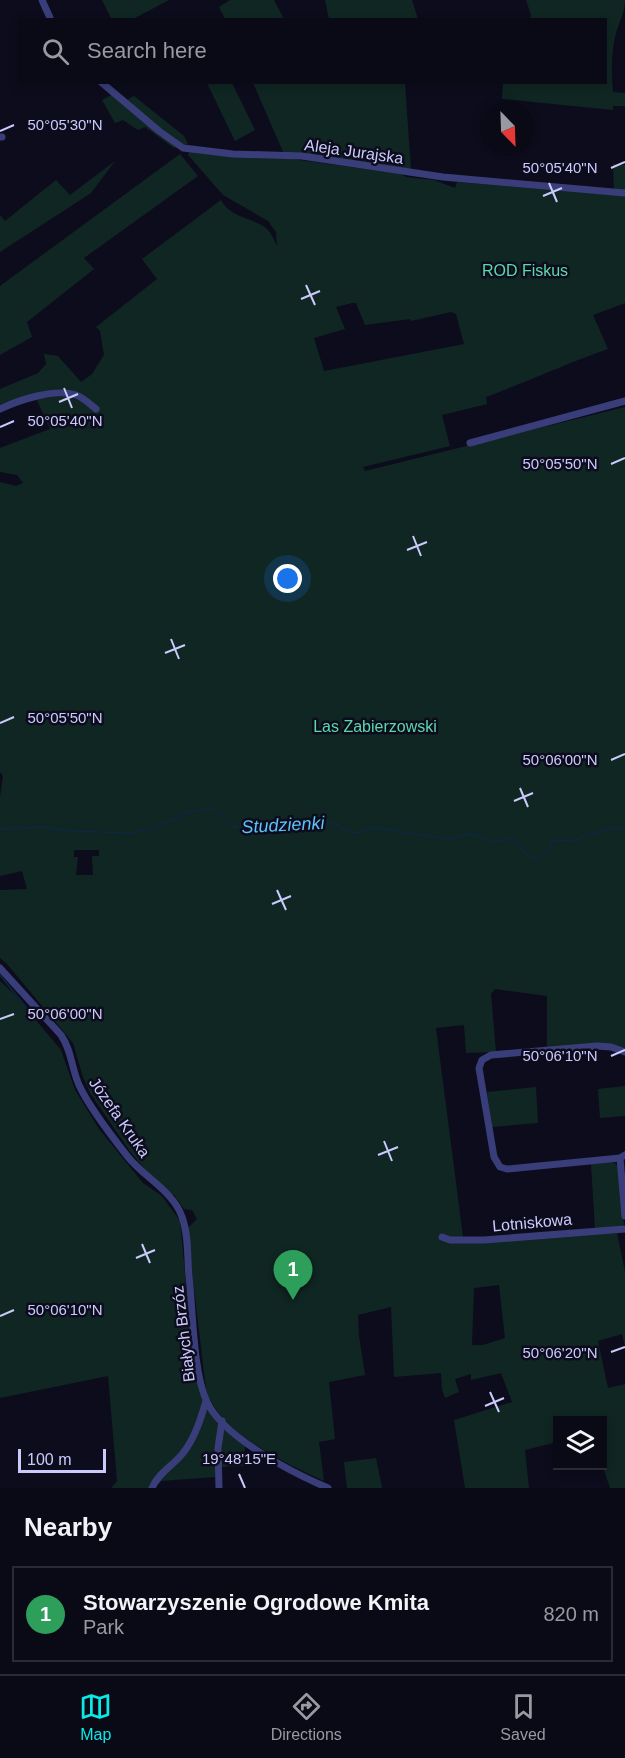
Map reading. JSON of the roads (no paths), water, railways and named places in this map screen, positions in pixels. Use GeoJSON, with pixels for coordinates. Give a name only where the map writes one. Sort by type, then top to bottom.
{"type":"FeatureCollection","features":[{"type":"Feature","properties":{"kind":"street"},"geometry":{"type":"LineString","coordinates":[[42,0],[50,18]]}},
{"type":"Feature","properties":{"kind":"street","name":"Aleja Jurajska"},"geometry":{"type":"LineString","coordinates":[[103,84],[183,148],[233,154],[302,156],[443,177],[625,193]]}},
{"type":"Feature","properties":{"kind":"street"},"geometry":{"type":"LineString","coordinates":[[0,409],[32,398],[65,394],[74,394],[96,409]]}},
{"type":"Feature","properties":{"kind":"street"},"geometry":{"type":"LineString","coordinates":[[470,443],[625,401]]}},
{"type":"Feature","properties":{"kind":"street","name":"Józefa Kruka"},"geometry":{"type":"LineString","coordinates":[[0,968],[61,1035],[69,1047],[79,1085],[87,1099],[128,1157],[169,1197],[179,1209],[183,1220]]}},
{"type":"Feature","properties":{"kind":"street"},"geometry":{"type":"LineString","coordinates":[[625,1052],[611,1047],[597,1046],[491,1055],[482,1060],[479,1065],[494,1157],[500,1167],[507,1169],[623,1157],[625,1216]]}},
{"type":"Feature","properties":{"kind":"street","name":"Białych Brzóz"},"geometry":{"type":"LineString","coordinates":[[183,1220],[197,1360],[206,1401],[222,1421],[246,1443],[281,1466],[328,1488]]}},
{"type":"Feature","properties":{"kind":"street","name":"Lotniskowa"},"geometry":{"type":"LineString","coordinates":[[442,1237],[450,1240],[484,1240],[625,1229]]}},
{"type":"Feature","properties":{"kind":"street"},"geometry":{"type":"LineString","coordinates":[[152,1488],[157,1478],[182,1455],[189,1445],[206,1401]]}},
{"type":"Feature","properties":{"kind":"street"},"geometry":{"type":"LineString","coordinates":[[219,1488],[218,1448],[222,1421]]}},
{"type":"Feature","properties":{"kind":"waterway","name":"Studzienki"},"geometry":{"type":"LineString","coordinates":[[0,829],[43,827],[68,831],[131,833],[156,827],[191,811],[208,809],[220,812],[226,822],[232,826],[245,829],[288,828],[322,821],[332,822],[353,833],[377,828],[449,839],[468,834],[491,842],[513,839],[526,854],[537,860],[547,852],[554,840],[572,841],[603,830],[625,827]]}},
{"type":"Feature","properties":{"kind":"waterway"},"geometry":{"type":"LineString","coordinates":[[0,975],[29,1011]]}},
{"type":"Feature","properties":{"kind":"place","name":"Stowarzyszenie Ogrodowe Kmita"},"geometry":{"type":"Point","coordinates":[293,1300]}},
{"type":"Feature","properties":{"kind":"park label","name":"ROD Fiskus"},"geometry":{"type":"Point","coordinates":[525,270]}},
{"type":"Feature","properties":{"kind":"park label","name":"Las Zabierzowski"},"geometry":{"type":"Point","coordinates":[375,726]}}]}
